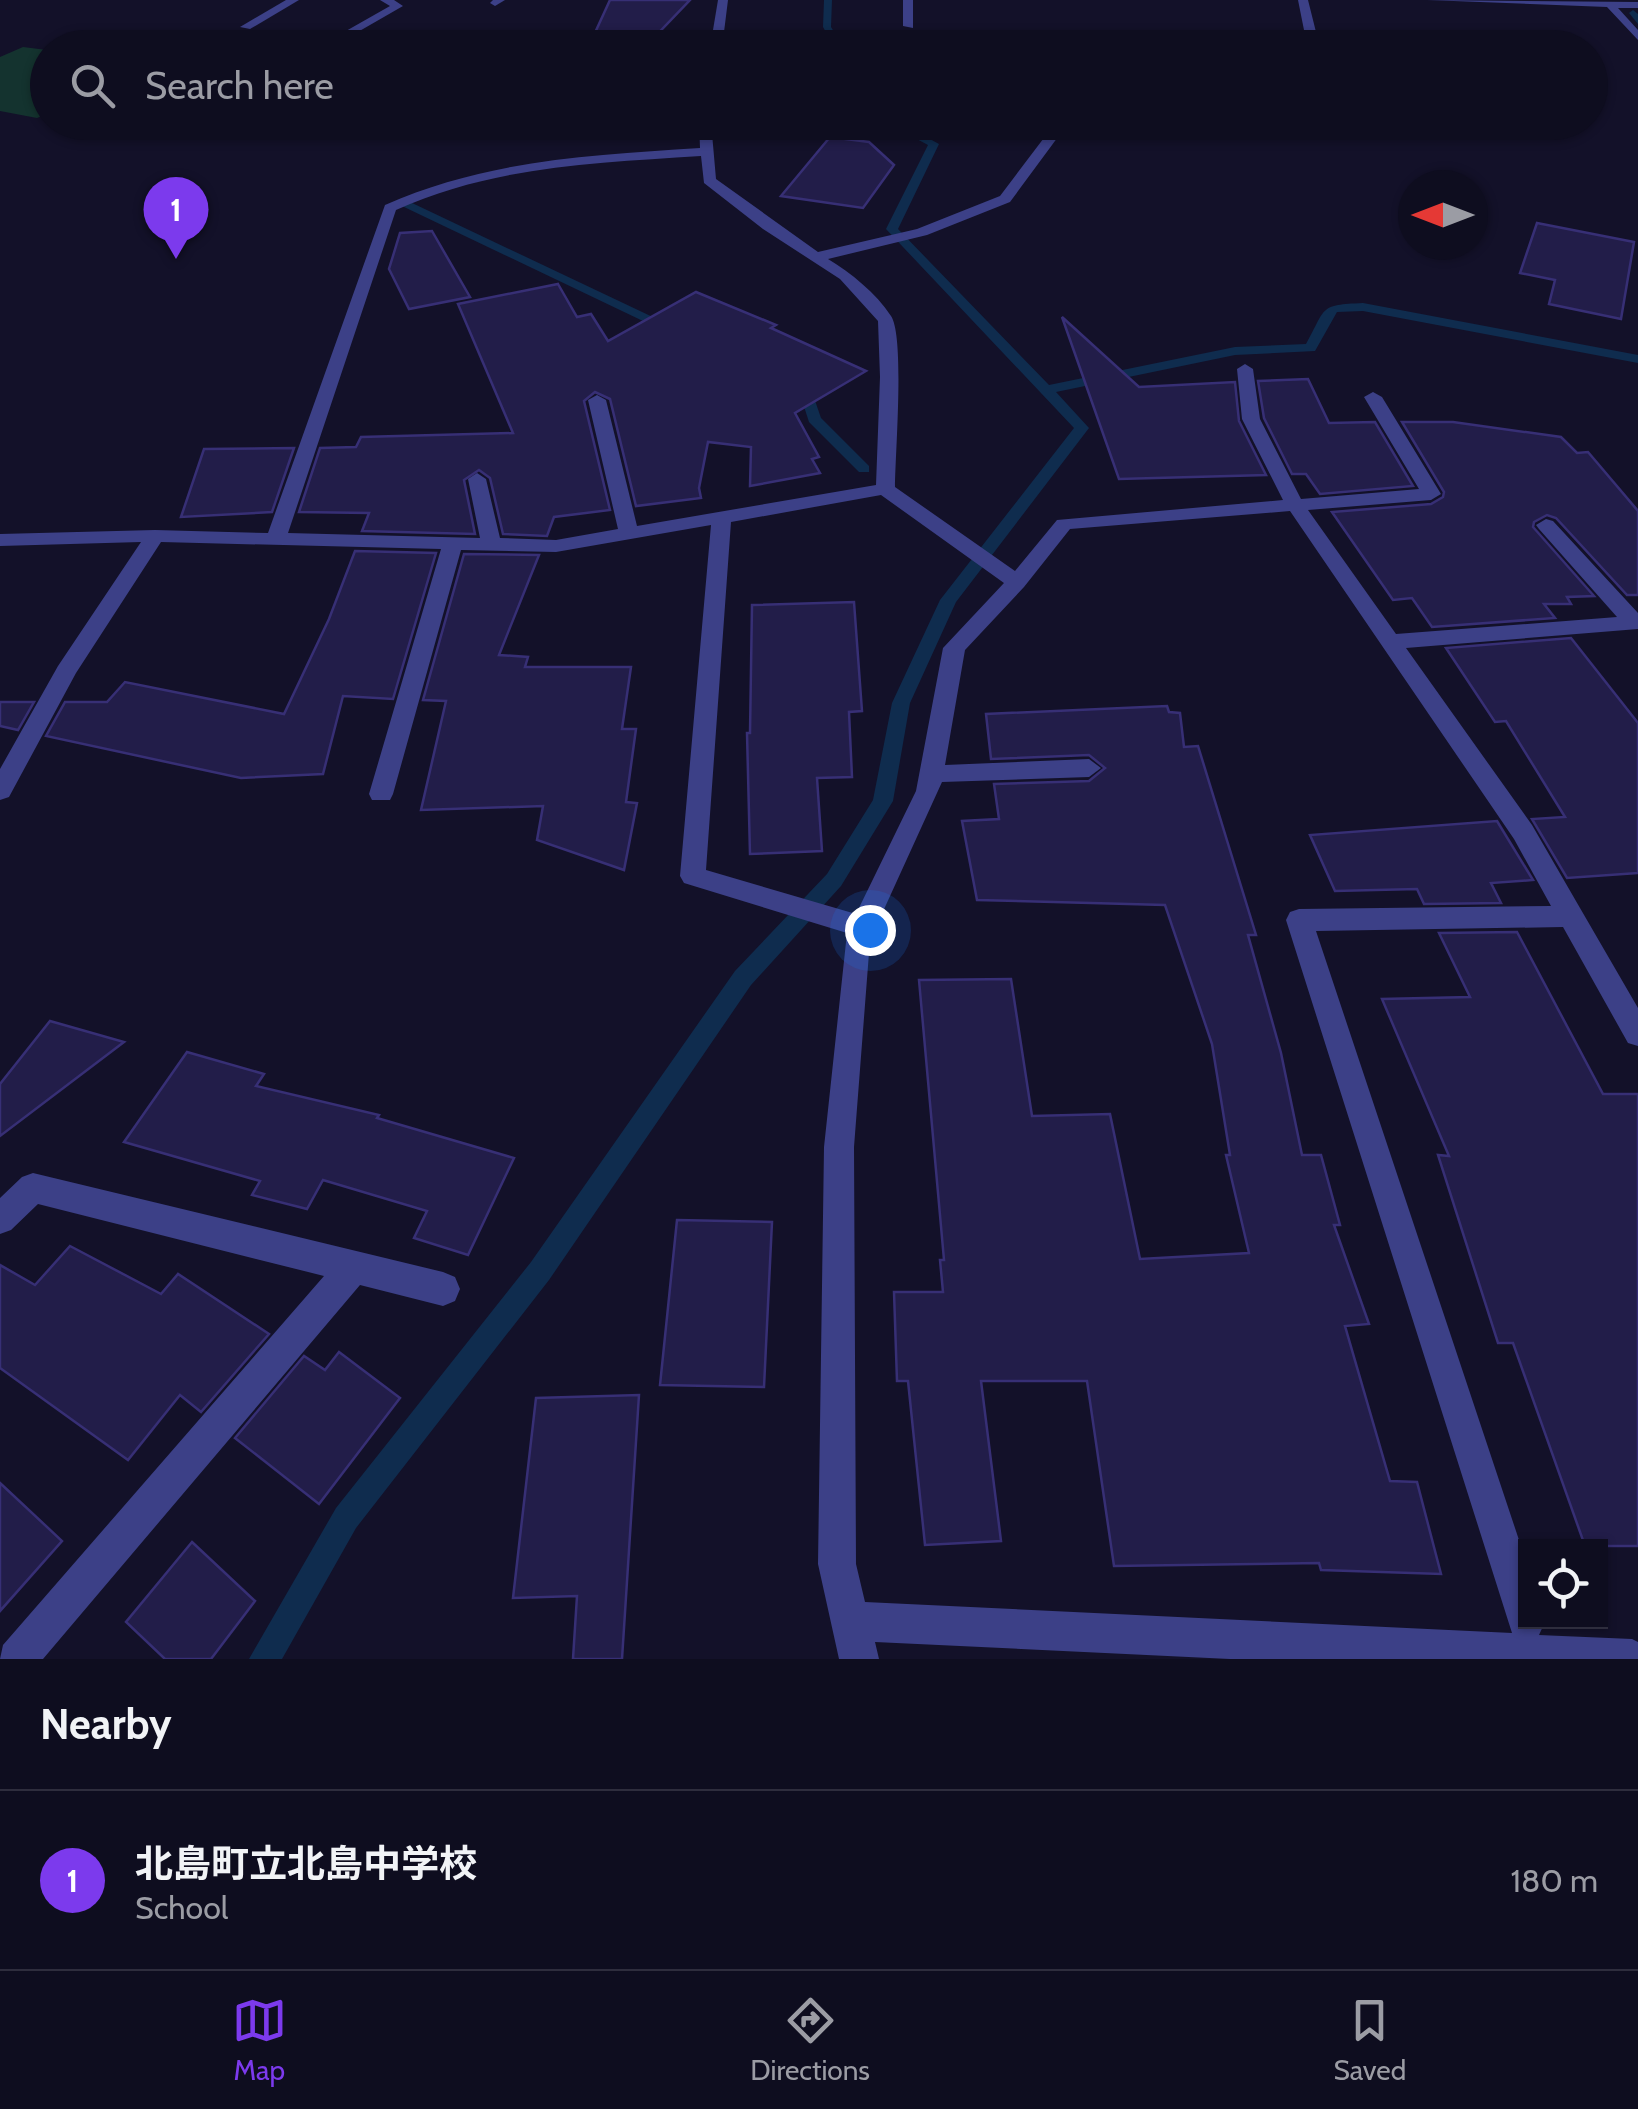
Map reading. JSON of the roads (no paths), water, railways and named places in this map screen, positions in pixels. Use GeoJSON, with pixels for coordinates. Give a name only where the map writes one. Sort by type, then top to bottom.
{"type":"FeatureCollection","features":[{"type":"Feature","properties":{"kind":"street"},"geometry":{"type":"LineString","coordinates":[[246,26],[294,0]]}},
{"type":"Feature","properties":{"kind":"street"},"geometry":{"type":"LineString","coordinates":[[354,30],[398,6],[384,0]]}},
{"type":"Feature","properties":{"kind":"street"},"geometry":{"type":"LineString","coordinates":[[719,30],[723,0]]}},
{"type":"Feature","properties":{"kind":"street"},"geometry":{"type":"LineString","coordinates":[[908,0],[908,30]]}},
{"type":"Feature","properties":{"kind":"street"},"geometry":{"type":"LineString","coordinates":[[1303,0],[1310,30]]}},
{"type":"Feature","properties":{"kind":"street"},"geometry":{"type":"LineString","coordinates":[[1432,0],[1638,5]]}},
{"type":"Feature","properties":{"kind":"street"},"geometry":{"type":"LineString","coordinates":[[1608,2],[1638,37]]}},
{"type":"Feature","properties":{"kind":"street"},"geometry":{"type":"LineString","coordinates":[[706,140],[709,180],[845,276],[886,320],[889,377],[885,489]]}},
{"type":"Feature","properties":{"kind":"street"},"geometry":{"type":"LineString","coordinates":[[816,257],[922,232],[1005,199],[1049,140]]}},
{"type":"Feature","properties":{"kind":"street"},"geometry":{"type":"LineString","coordinates":[[276,538],[390,208],[422,191],[500,168],[706,152]]}},
{"type":"Feature","properties":{"kind":"street"},"geometry":{"type":"LineString","coordinates":[[1244,369],[1251,419],[1295,505],[1523,832],[1638,1034]]}},
{"type":"Feature","properties":{"kind":"street"},"geometry":{"type":"LineString","coordinates":[[858,1659],[837,1564],[839,1147],[856,940],[928,791],[954,648],[1018,582],[1064,524],[1431,494],[1373,397]]}},
{"type":"Feature","properties":{"kind":"street"},"geometry":{"type":"LineString","coordinates":[[597,400],[629,533]]}},
{"type":"Feature","properties":{"kind":"street"},"geometry":{"type":"LineString","coordinates":[[477,479],[491,544]]}},
{"type":"Feature","properties":{"kind":"street"},"geometry":{"type":"LineString","coordinates":[[0,540],[155,536],[556,546],[885,489],[1018,582]]}},
{"type":"Feature","properties":{"kind":"street"},"geometry":{"type":"LineString","coordinates":[[722,516],[693,876],[862,927]]}},
{"type":"Feature","properties":{"kind":"street"},"geometry":{"type":"LineString","coordinates":[[1546,525],[1636,622]]}},
{"type":"Feature","properties":{"kind":"street"},"geometry":{"type":"LineString","coordinates":[[0,791],[66,671],[155,536]]}},
{"type":"Feature","properties":{"kind":"street"},"geometry":{"type":"LineString","coordinates":[[381,794],[453,544]]}},
{"type":"Feature","properties":{"kind":"street"},"geometry":{"type":"LineString","coordinates":[[1390,642],[1636,622]]}},
{"type":"Feature","properties":{"kind":"street"},"geometry":{"type":"LineString","coordinates":[[931,774],[1089,768]]}},
{"type":"Feature","properties":{"kind":"street"},"geometry":{"type":"LineString","coordinates":[[1529,1632],[1298,920],[1571,916]]}},
{"type":"Feature","properties":{"kind":"street"},"geometry":{"type":"LineString","coordinates":[[0,1219],[34,1188],[443,1288]]}},
{"type":"Feature","properties":{"kind":"street"},"geometry":{"type":"LineString","coordinates":[[17,1659],[354,1266]]}},
{"type":"Feature","properties":{"kind":"street"},"geometry":{"type":"LineString","coordinates":[[850,1621],[1529,1632],[1632,1659]]}},
{"type":"Feature","properties":{"kind":"waterway"},"geometry":{"type":"LineString","coordinates":[[828,0],[829,30]]}},
{"type":"Feature","properties":{"kind":"waterway"},"geometry":{"type":"LineString","coordinates":[[1633,13],[1638,21]]}},
{"type":"Feature","properties":{"kind":"waterway"},"geometry":{"type":"LineString","coordinates":[[265,1659],[346,1518],[540,1271],[743,978],[834,880],[883,801],[901,703],[948,600],[1082,428],[892,229],[934,144],[926,140]]}},
{"type":"Feature","properties":{"kind":"waterway"},"geometry":{"type":"LineString","coordinates":[[406,204],[671,329]]}},
{"type":"Feature","properties":{"kind":"waterway"},"geometry":{"type":"LineString","coordinates":[[1046,390],[1235,351],[1310,348],[1333,308],[1363,307],[1638,359]]}},
{"type":"Feature","properties":{"kind":"waterway"},"geometry":{"type":"LineString","coordinates":[[793,386],[806,392],[814,419],[864,469]]}},
{"type":"Feature","properties":{"kind":"place","name":"北島町立北島中学校"},"geometry":{"type":"Point","coordinates":[176,259]}}]}
